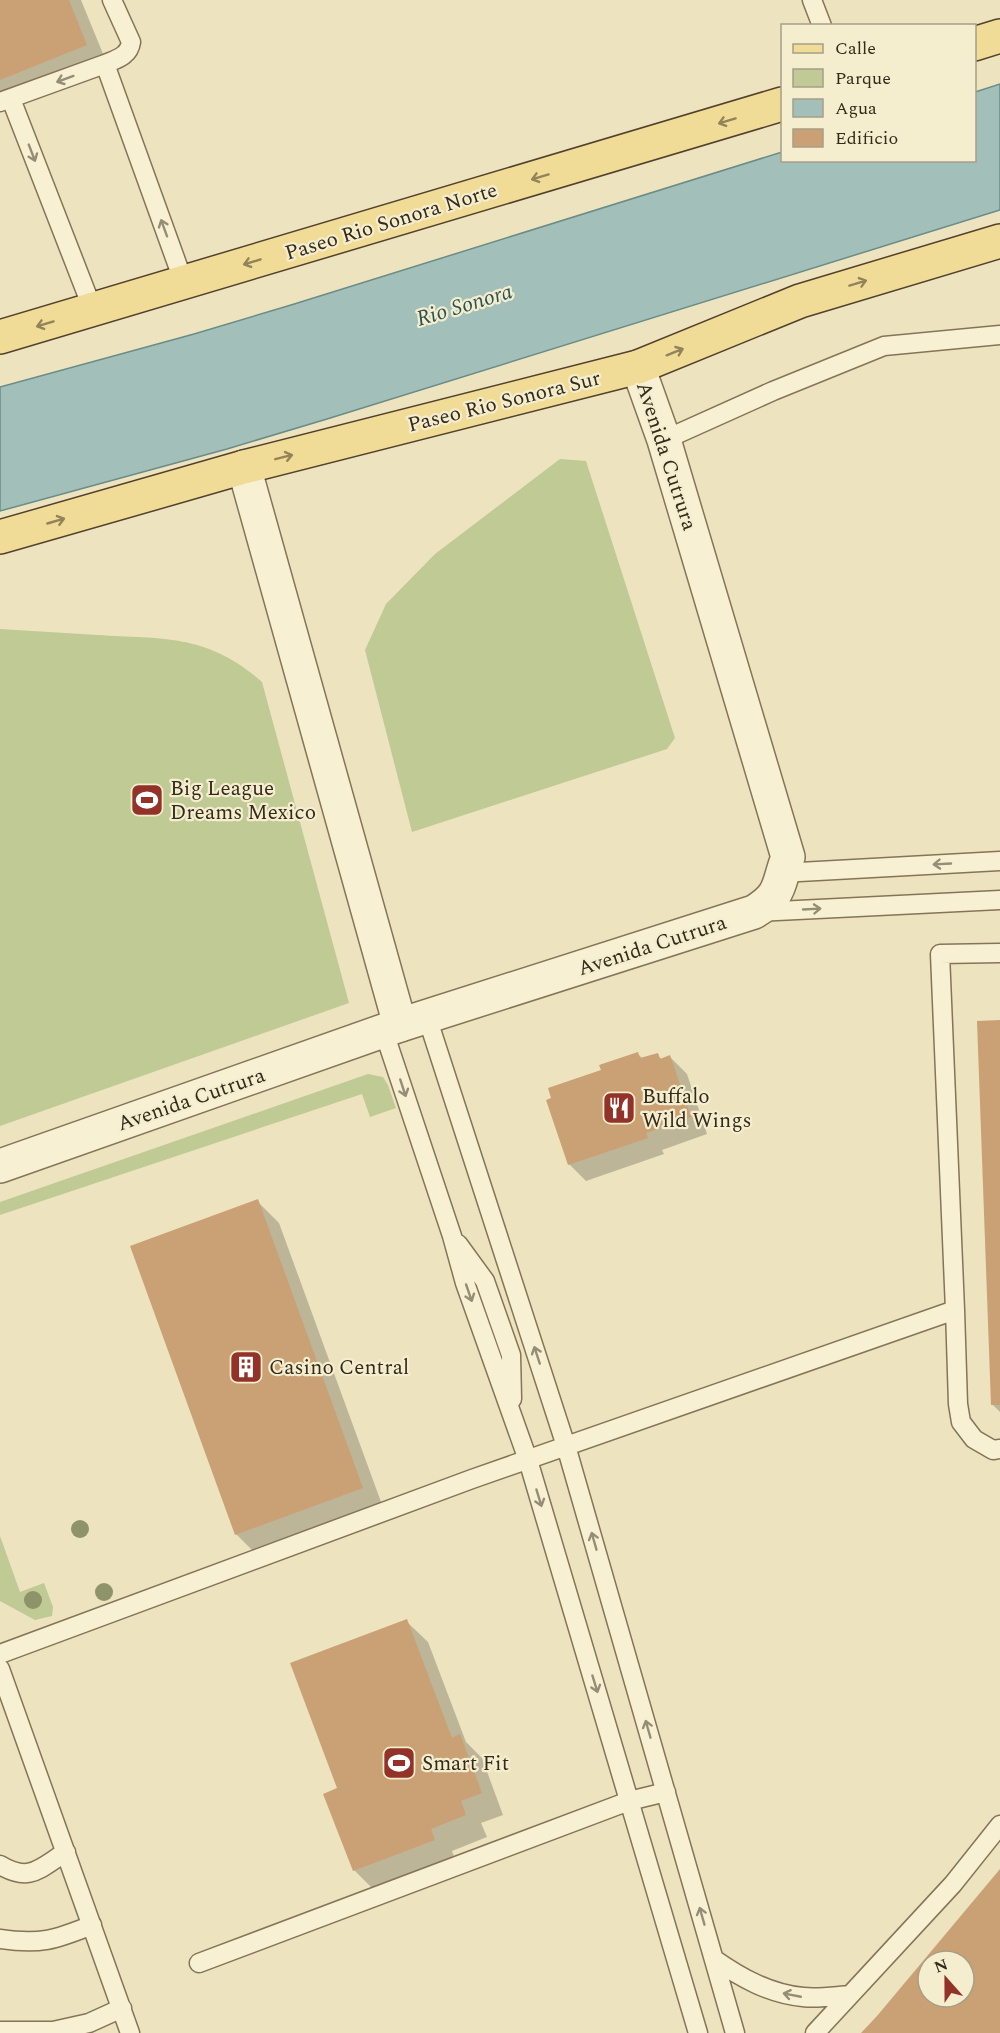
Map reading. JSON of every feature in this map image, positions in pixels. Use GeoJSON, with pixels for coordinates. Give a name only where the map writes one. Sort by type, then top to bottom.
{"type":"FeatureCollection","features":[{"type":"Feature","properties":{"kind":"main road"},"geometry":{"type":"LineString","coordinates":[[976,44],[1000,36]]}},
{"type":"Feature","properties":{"kind":"main road","name":"Paseo Rio Sonora Norte"},"geometry":{"type":"LineString","coordinates":[[0,337],[781,105]]}},
{"type":"Feature","properties":{"kind":"main road","name":"Paseo Rio Sonora Sur"},"geometry":{"type":"LineString","coordinates":[[0,537],[244,467],[638,367],[801,301],[1000,241]]}},
{"type":"Feature","properties":{"kind":"street","name":"Avenida Cutrura"},"geometry":{"type":"LineString","coordinates":[[0,1166],[404,1025],[754,912],[776,895],[781,885],[781,873],[788,856],[664,440],[638,367]]}},
{"type":"Feature","properties":{"kind":"street"},"geometry":{"type":"LineString","coordinates":[[244,467],[404,1025]]}},
{"type":"Feature","properties":{"kind":"lane"},"geometry":{"type":"LineString","coordinates":[[93,310],[5,101],[126,54],[130,50],[131,42],[112,0]]}},
{"type":"Feature","properties":{"kind":"lane"},"geometry":{"type":"LineString","coordinates":[[812,0],[821,24]]}},
{"type":"Feature","properties":{"kind":"lane"},"geometry":{"type":"LineString","coordinates":[[105,64],[184,283]]}},
{"type":"Feature","properties":{"kind":"lane"},"geometry":{"type":"LineString","coordinates":[[664,440],[773,391],[884,346],[1000,335]]}},
{"type":"Feature","properties":{"kind":"lane"},"geometry":{"type":"LineString","coordinates":[[781,873],[1000,861]]}},
{"type":"Feature","properties":{"kind":"lane"},"geometry":{"type":"LineString","coordinates":[[981,901],[1000,895]]}},
{"type":"Feature","properties":{"kind":"lane"},"geometry":{"type":"LineString","coordinates":[[754,912],[1000,900]]}},
{"type":"Feature","properties":{"kind":"lane"},"geometry":{"type":"LineString","coordinates":[[1000,953],[939,954],[958,1404],[962,1422],[974,1439],[993,1450],[1000,1449]]}},
{"type":"Feature","properties":{"kind":"lane"},"geometry":{"type":"LineString","coordinates":[[404,1025],[452,1236],[465,1283],[528,1460],[698,2033]]}},
{"type":"Feature","properties":{"kind":"lane"},"geometry":{"type":"LineString","coordinates":[[404,1025],[566,1446],[735,2033]]}},
{"type":"Feature","properties":{"kind":"lane"},"geometry":{"type":"LineString","coordinates":[[0,1654],[461,1483],[955,1310]]}},
{"type":"Feature","properties":{"kind":"lane"},"geometry":{"type":"LineString","coordinates":[[0,1668],[130,2033]]}},
{"type":"Feature","properties":{"kind":"lane"},"geometry":{"type":"LineString","coordinates":[[199,1963],[629,1801],[666,1792]]}},
{"type":"Feature","properties":{"kind":"lane"},"geometry":{"type":"LineString","coordinates":[[815,2033],[953,1884],[1000,1825]]}},
{"type":"Feature","properties":{"kind":"lane"},"geometry":{"type":"LineString","coordinates":[[0,1865],[13,1873],[30,1874],[66,1852]]}},
{"type":"Feature","properties":{"kind":"lane"},"geometry":{"type":"LineString","coordinates":[[0,1938],[38,1942],[61,1938],[92,1925]]}},
{"type":"Feature","properties":{"kind":"lane"},"geometry":{"type":"LineString","coordinates":[[714,1959],[739,1977],[773,1991],[804,1998],[850,1995]]}},
{"type":"Feature","properties":{"kind":"lane"},"geometry":{"type":"LineString","coordinates":[[0,2031],[53,2031],[89,2024],[122,2008]]}},
{"type":"Feature","properties":{"kind":"green space"},"geometry":{"type":"Polygon","coordinates":[[[560,459],[586,461],[675,738],[667,749],[412,832],[365,650],[386,604],[435,554],[560,459]]]}},
{"type":"Feature","properties":{"kind":"green space","name":"Big League Dreams Mexico"},"geometry":{"type":"Polygon","coordinates":[[[0,629],[143,637],[184,642],[223,655],[262,682],[349,1003],[0,1126],[0,629]]]}},
{"type":"Feature","properties":{"kind":"green space"},"geometry":{"type":"Polygon","coordinates":[[[368,1074],[383,1077],[396,1108],[370,1117],[362,1094],[0,1215],[0,1202],[368,1074]]]}},
{"type":"Feature","properties":{"kind":"green space"},"geometry":{"type":"Polygon","coordinates":[[[0,1536],[20,1592],[44,1583],[53,1607],[52,1616],[35,1620],[0,1601],[0,1536]]]}},
{"type":"Feature","properties":{"kind":"water","name":"Rio Sonora"},"geometry":{"type":"Polygon","coordinates":[[[1000,84],[1000,210],[327,419],[0,511],[0,387],[291,305],[781,152],[781,162],[976,162],[976,92],[1000,84]]]}},
{"type":"Feature","properties":{"kind":"building"},"geometry":{"type":"Polygon","coordinates":[[[0,0],[69,0],[87,45],[0,80],[0,0]]]}},
{"type":"Feature","properties":{"kind":"building"},"geometry":{"type":"Polygon","coordinates":[[[1000,1020],[1000,1405],[991,1405],[977,1021],[1000,1020]]]}},
{"type":"Feature","properties":{"kind":"building","name":"Buffalo Wild Wings"},"geometry":{"type":"Polygon","coordinates":[[[638,1052],[640,1058],[658,1053],[660,1059],[670,1055],[691,1117],[646,1133],[648,1138],[568,1165],[546,1100],[551,1098],[548,1088],[601,1070],[599,1065],[638,1052]]]}},
{"type":"Feature","properties":{"kind":"building","name":"Casino Central"},"geometry":{"type":"Polygon","coordinates":[[[258,1199],[363,1488],[235,1535],[130,1246],[258,1199]]]}},
{"type":"Feature","properties":{"kind":"building","name":"Smart Fit"},"geometry":{"type":"Polygon","coordinates":[[[407,1619],[452,1738],[460,1734],[482,1793],[461,1801],[466,1815],[431,1829],[435,1840],[353,1871],[323,1794],[337,1788],[290,1663],[407,1619]]]}},
{"type":"Feature","properties":{"kind":"building"},"geometry":{"type":"Polygon","coordinates":[[[1000,1869],[1000,2033],[861,2033],[916,1969],[916,2009],[976,2009],[976,1949],[933,1949],[1000,1869]]]}},
{"type":"Feature","properties":{"kind":"place","name":"Big League Dreams Mexico"},"geometry":{"type":"Point","coordinates":[147,800]}},
{"type":"Feature","properties":{"kind":"place","name":"Buffalo Wild Wings"},"geometry":{"type":"Point","coordinates":[619,1108]}},
{"type":"Feature","properties":{"kind":"place","name":"Casino Central"},"geometry":{"type":"Point","coordinates":[246,1367]}},
{"type":"Feature","properties":{"kind":"place","name":"Smart Fit"},"geometry":{"type":"Point","coordinates":[399,1763]}}]}
